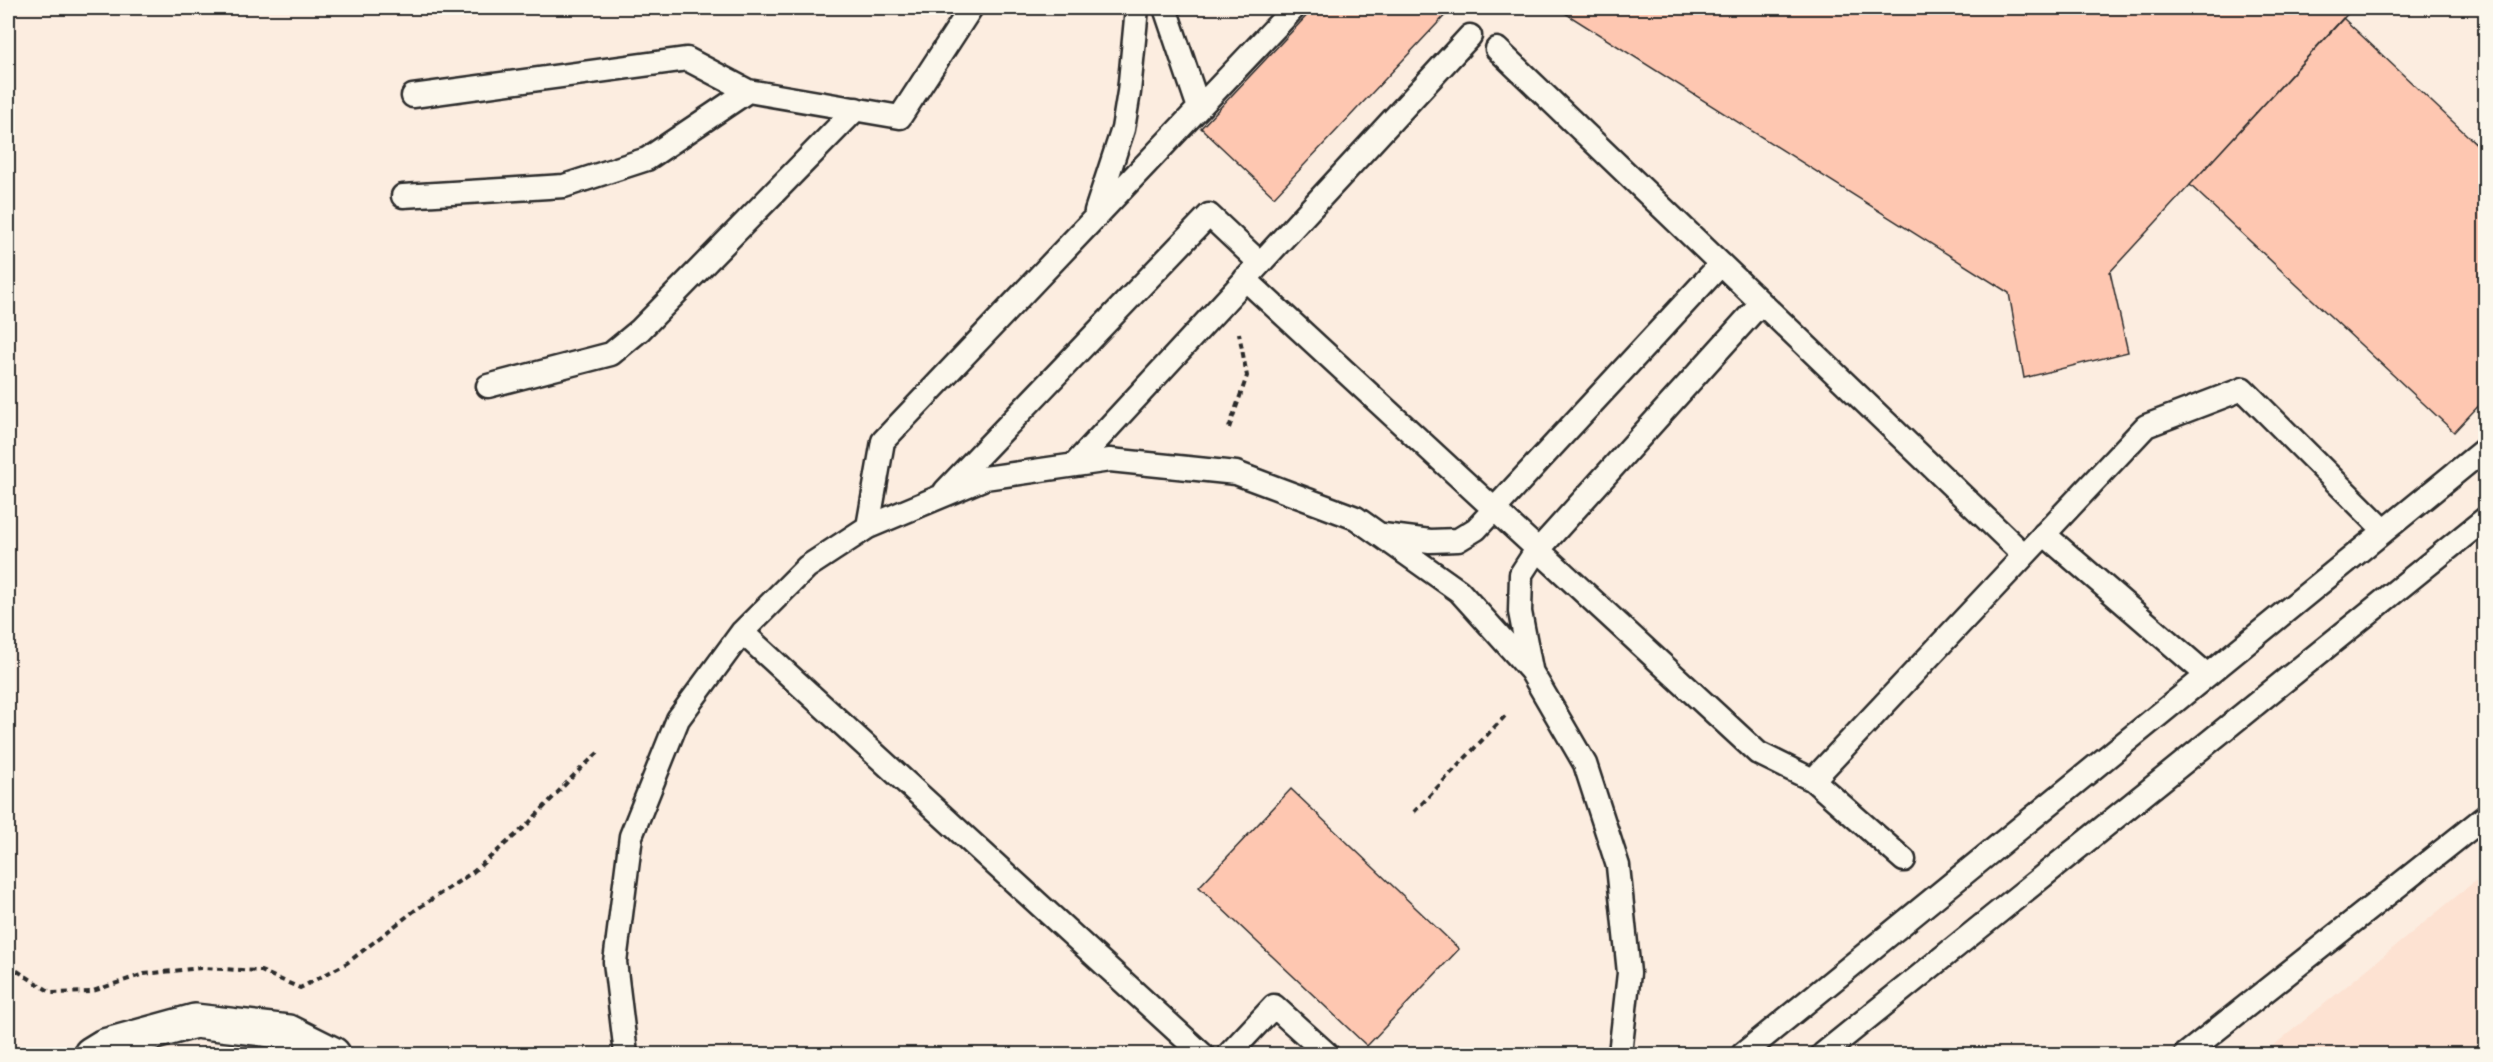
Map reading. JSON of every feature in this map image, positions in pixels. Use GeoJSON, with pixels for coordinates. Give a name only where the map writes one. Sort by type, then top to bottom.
{"type":"FeatureCollection","features":[{"type":"Feature","properties":{"kind":"street"},"geometry":{"type":"LineString","coordinates":[[91,1054],[104,1046],[195,1021],[289,1032],[333,1054]]}},
{"type":"Feature","properties":{"kind":"lane"},"geometry":{"type":"LineString","coordinates":[[413,96],[687,59],[748,90],[900,117],[971,8]]}},
{"type":"Feature","properties":{"kind":"lane"},"geometry":{"type":"LineString","coordinates":[[1094,218],[1123,129],[1137,8]]}},
{"type":"Feature","properties":{"kind":"lane"},"geometry":{"type":"LineString","coordinates":[[1165,8],[1199,108]]}},
{"type":"Feature","properties":{"kind":"lane"},"geometry":{"type":"LineString","coordinates":[[868,526],[883,441],[1294,8]]}},
{"type":"Feature","properties":{"kind":"lane"},"geometry":{"type":"LineString","coordinates":[[1074,465],[1470,36]]}},
{"type":"Feature","properties":{"kind":"lane"},"geometry":{"type":"LineString","coordinates":[[1497,49],[2024,555]]}},
{"type":"Feature","properties":{"kind":"lane"},"geometry":{"type":"LineString","coordinates":[[403,196],[564,186],[647,159],[748,90]]}},
{"type":"Feature","properties":{"kind":"lane"},"geometry":{"type":"LineString","coordinates":[[488,386],[611,354],[640,330],[856,109]]}},
{"type":"Feature","properties":{"kind":"lane"},"geometry":{"type":"LineString","coordinates":[[939,497],[1209,215],[1252,271],[1538,551],[1758,753],[1813,780],[1904,860]]}},
{"type":"Feature","properties":{"kind":"lane"},"geometry":{"type":"LineString","coordinates":[[1379,535],[1430,541],[1458,540],[1476,529],[1721,264]]}},
{"type":"Feature","properties":{"kind":"lane"},"geometry":{"type":"LineString","coordinates":[[1531,671],[1520,612],[1521,574],[1538,551],[1761,303]]}},
{"type":"Feature","properties":{"kind":"lane"},"geometry":{"type":"LineString","coordinates":[[1813,780],[2146,426],[2243,389],[2384,530]]}},
{"type":"Feature","properties":{"kind":"lane"},"geometry":{"type":"LineString","coordinates":[[1743,1054],[2384,530],[2482,456]]}},
{"type":"Feature","properties":{"kind":"lane"},"geometry":{"type":"LineString","coordinates":[[626,1054],[615,962],[631,836],[678,719],[742,632],[807,567],[868,526],[985,478],[1110,460],[1236,473],[1356,518],[1460,591],[1531,671],[1585,764],[1618,866],[1629,973],[1620,1054]]}},
{"type":"Feature","properties":{"kind":"lane"},"geometry":{"type":"LineString","coordinates":[[1823,1054],[2486,518]]}},
{"type":"Feature","properties":{"kind":"lane"},"geometry":{"type":"LineString","coordinates":[[2044,534],[2207,675]]}},
{"type":"Feature","properties":{"kind":"lane"},"geometry":{"type":"LineString","coordinates":[[742,632],[1202,1054]]}},
{"type":"Feature","properties":{"kind":"lane"},"geometry":{"type":"LineString","coordinates":[[2186,1054],[2486,816]]}},
{"type":"Feature","properties":{"kind":"lane"},"geometry":{"type":"LineString","coordinates":[[1229,1054],[1274,1006],[1327,1054]]}},
{"type":"Feature","properties":{"kind":"path"},"geometry":{"type":"LineString","coordinates":[[1229,428],[1247,376],[1239,329]]}},
{"type":"Feature","properties":{"kind":"path"},"geometry":{"type":"LineString","coordinates":[[1414,812],[1506,715]]}},
{"type":"Feature","properties":{"kind":"path"},"geometry":{"type":"LineString","coordinates":[[8,965],[52,993],[90,992],[144,974],[201,968],[261,971],[300,988],[347,963],[414,911],[473,872],[526,825],[600,751]]}},
{"type":"Feature","properties":{"kind":"shaded area"},"geometry":{"type":"Polygon","coordinates":[[[2485,873],[2485,1054],[2263,1054],[2485,873]]]}},
{"type":"Feature","properties":{"kind":"building"},"geometry":{"type":"Polygon","coordinates":[[[1314,8],[1452,8],[1274,197],[1201,128],[1314,8]]]}},
{"type":"Feature","properties":{"kind":"building"},"geometry":{"type":"Polygon","coordinates":[[[1557,8],[2353,8],[2110,272],[2128,352],[2024,378],[2009,293],[1557,8]]]}},
{"type":"Feature","properties":{"kind":"building"},"geometry":{"type":"Polygon","coordinates":[[[2343,18],[2486,153],[2486,398],[2454,432],[2190,185],[2343,18]]]}},
{"type":"Feature","properties":{"kind":"building"},"geometry":{"type":"Polygon","coordinates":[[[1291,789],[1459,949],[1367,1046],[1199,887],[1291,789]]]}}]}
